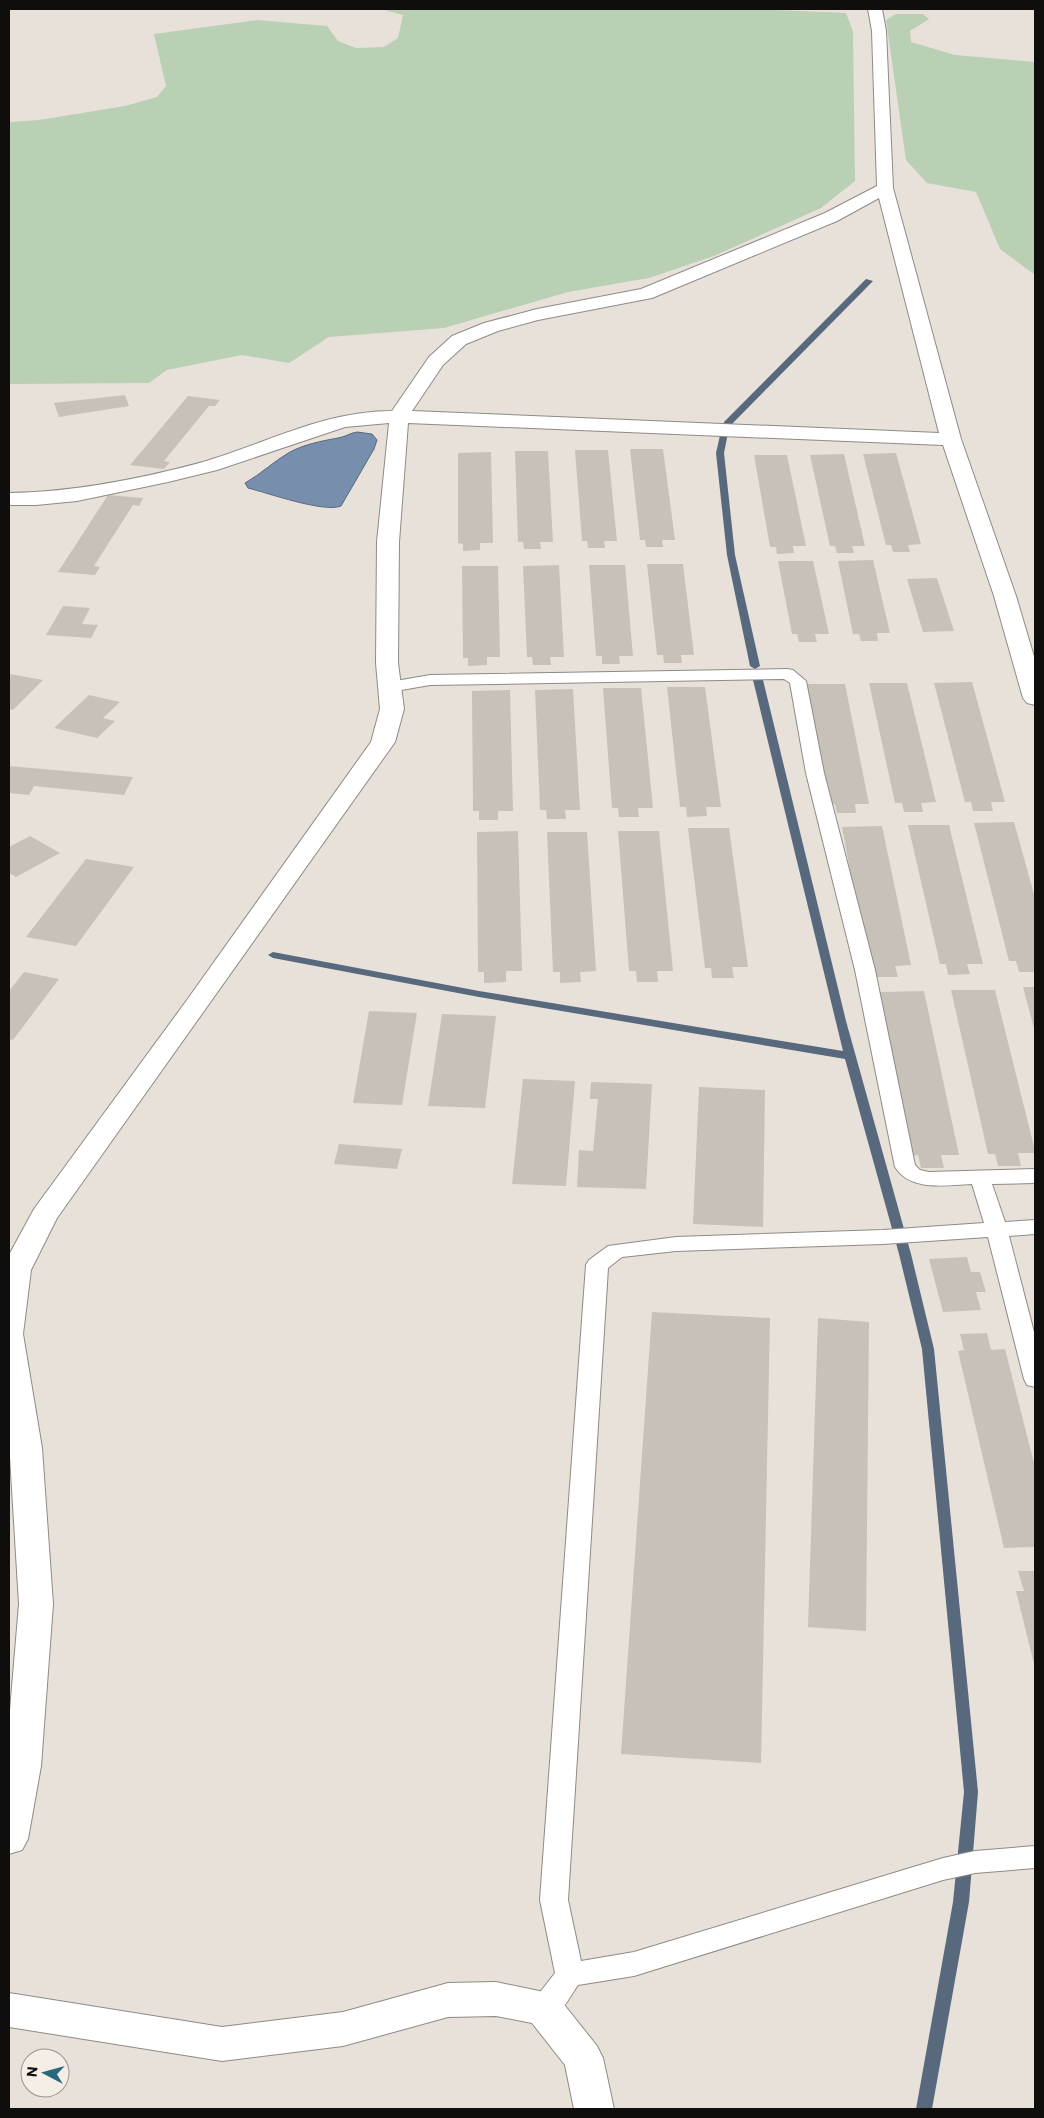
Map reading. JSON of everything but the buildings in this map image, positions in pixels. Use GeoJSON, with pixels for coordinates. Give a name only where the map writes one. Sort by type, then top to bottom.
{"type":"FeatureCollection","features":[{"type":"Feature","properties":{"kind":"street"},"geometry":{"type":"LineString","coordinates":[[875,9],[879,31],[886,188],[951,439],[1005,596],[1035,698]]}},
{"type":"Feature","properties":{"kind":"street"},"geometry":{"type":"LineString","coordinates":[[9,1331],[16,1270],[44,1216],[383,742],[392,710],[387,663],[388,542],[399,417],[407,401],[436,360],[460,340],[491,327],[537,314],[646,294],[832,217],[886,188]]}},
{"type":"Feature","properties":{"kind":"street"},"geometry":{"type":"LineString","coordinates":[[9,498],[36,500],[77,495],[168,476],[210,466],[295,436],[342,422],[373,417],[951,439]]}},
{"type":"Feature","properties":{"kind":"street"},"geometry":{"type":"LineString","coordinates":[[9,1337],[26,1448],[36,1604],[23,1766],[9,1839]]}},
{"type":"Feature","properties":{"kind":"street"},"geometry":{"type":"LineString","coordinates":[[9,2010],[222,2044],[343,2029],[448,2000],[496,1999],[544,2009],[583,2058],[594,2109]]}},
{"type":"Feature","properties":{"kind":"lane"},"geometry":{"type":"LineString","coordinates":[[390,687],[430,680],[777,674],[787,674],[798,681],[815,774],[865,970],[905,1167],[913,1175],[930,1179],[1035,1176]]}},
{"type":"Feature","properties":{"kind":"lane"},"geometry":{"type":"LineString","coordinates":[[980,1178],[997,1230],[1035,1378]]}},
{"type":"Feature","properties":{"kind":"lane"},"geometry":{"type":"LineString","coordinates":[[570,1975],[554,1900],[597,1265],[616,1251],[676,1244],[883,1237],[1035,1227]]}},
{"type":"Feature","properties":{"kind":"lane"},"geometry":{"type":"LineString","coordinates":[[544,2009],[570,1975],[634,1964],[943,1869],[975,1862],[1035,1857]]}},
{"type":"Feature","properties":{"kind":"green space"},"geometry":{"type":"Polygon","coordinates":[[[381,9],[748,9],[846,13],[853,32],[855,181],[821,208],[714,256],[649,278],[568,292],[444,328],[329,337],[289,363],[242,355],[167,370],[149,383],[9,384],[9,122],[39,120],[125,106],[157,97],[166,86],[154,34],[257,20],[327,26],[338,41],[356,48],[384,47],[398,38],[403,15],[381,9]]]}},
{"type":"Feature","properties":{"kind":"green space"},"geometry":{"type":"Polygon","coordinates":[[[896,14],[923,14],[929,19],[910,31],[911,42],[955,55],[1035,62],[1035,275],[1000,249],[976,192],[927,183],[906,160],[886,20],[896,14]]]}},
{"type":"Feature","properties":{"kind":"water"},"geometry":{"type":"Polygon","coordinates":[[[357,432],[372,434],[377,440],[374,449],[341,506],[322,507],[296,502],[248,488],[245,483],[296,449],[357,432]]]}},
{"type":"Feature","properties":{"kind":"waterway"},"geometry":{"type":"LineString","coordinates":[[727,424],[869,281]]}},
{"type":"Feature","properties":{"kind":"waterway"},"geometry":{"type":"LineString","coordinates":[[724,433],[720,453],[731,555],[755,666]]}},
{"type":"Feature","properties":{"kind":"waterway"},"geometry":{"type":"LineString","coordinates":[[758,680],[850,1056]]}},
{"type":"Feature","properties":{"kind":"waterway"},"geometry":{"type":"LineString","coordinates":[[273,955],[479,994],[850,1056]]}},
{"type":"Feature","properties":{"kind":"waterway"},"geometry":{"type":"LineString","coordinates":[[850,1056],[905,1254],[928,1349],[971,1792],[961,1902],[924,2109]]}}]}
